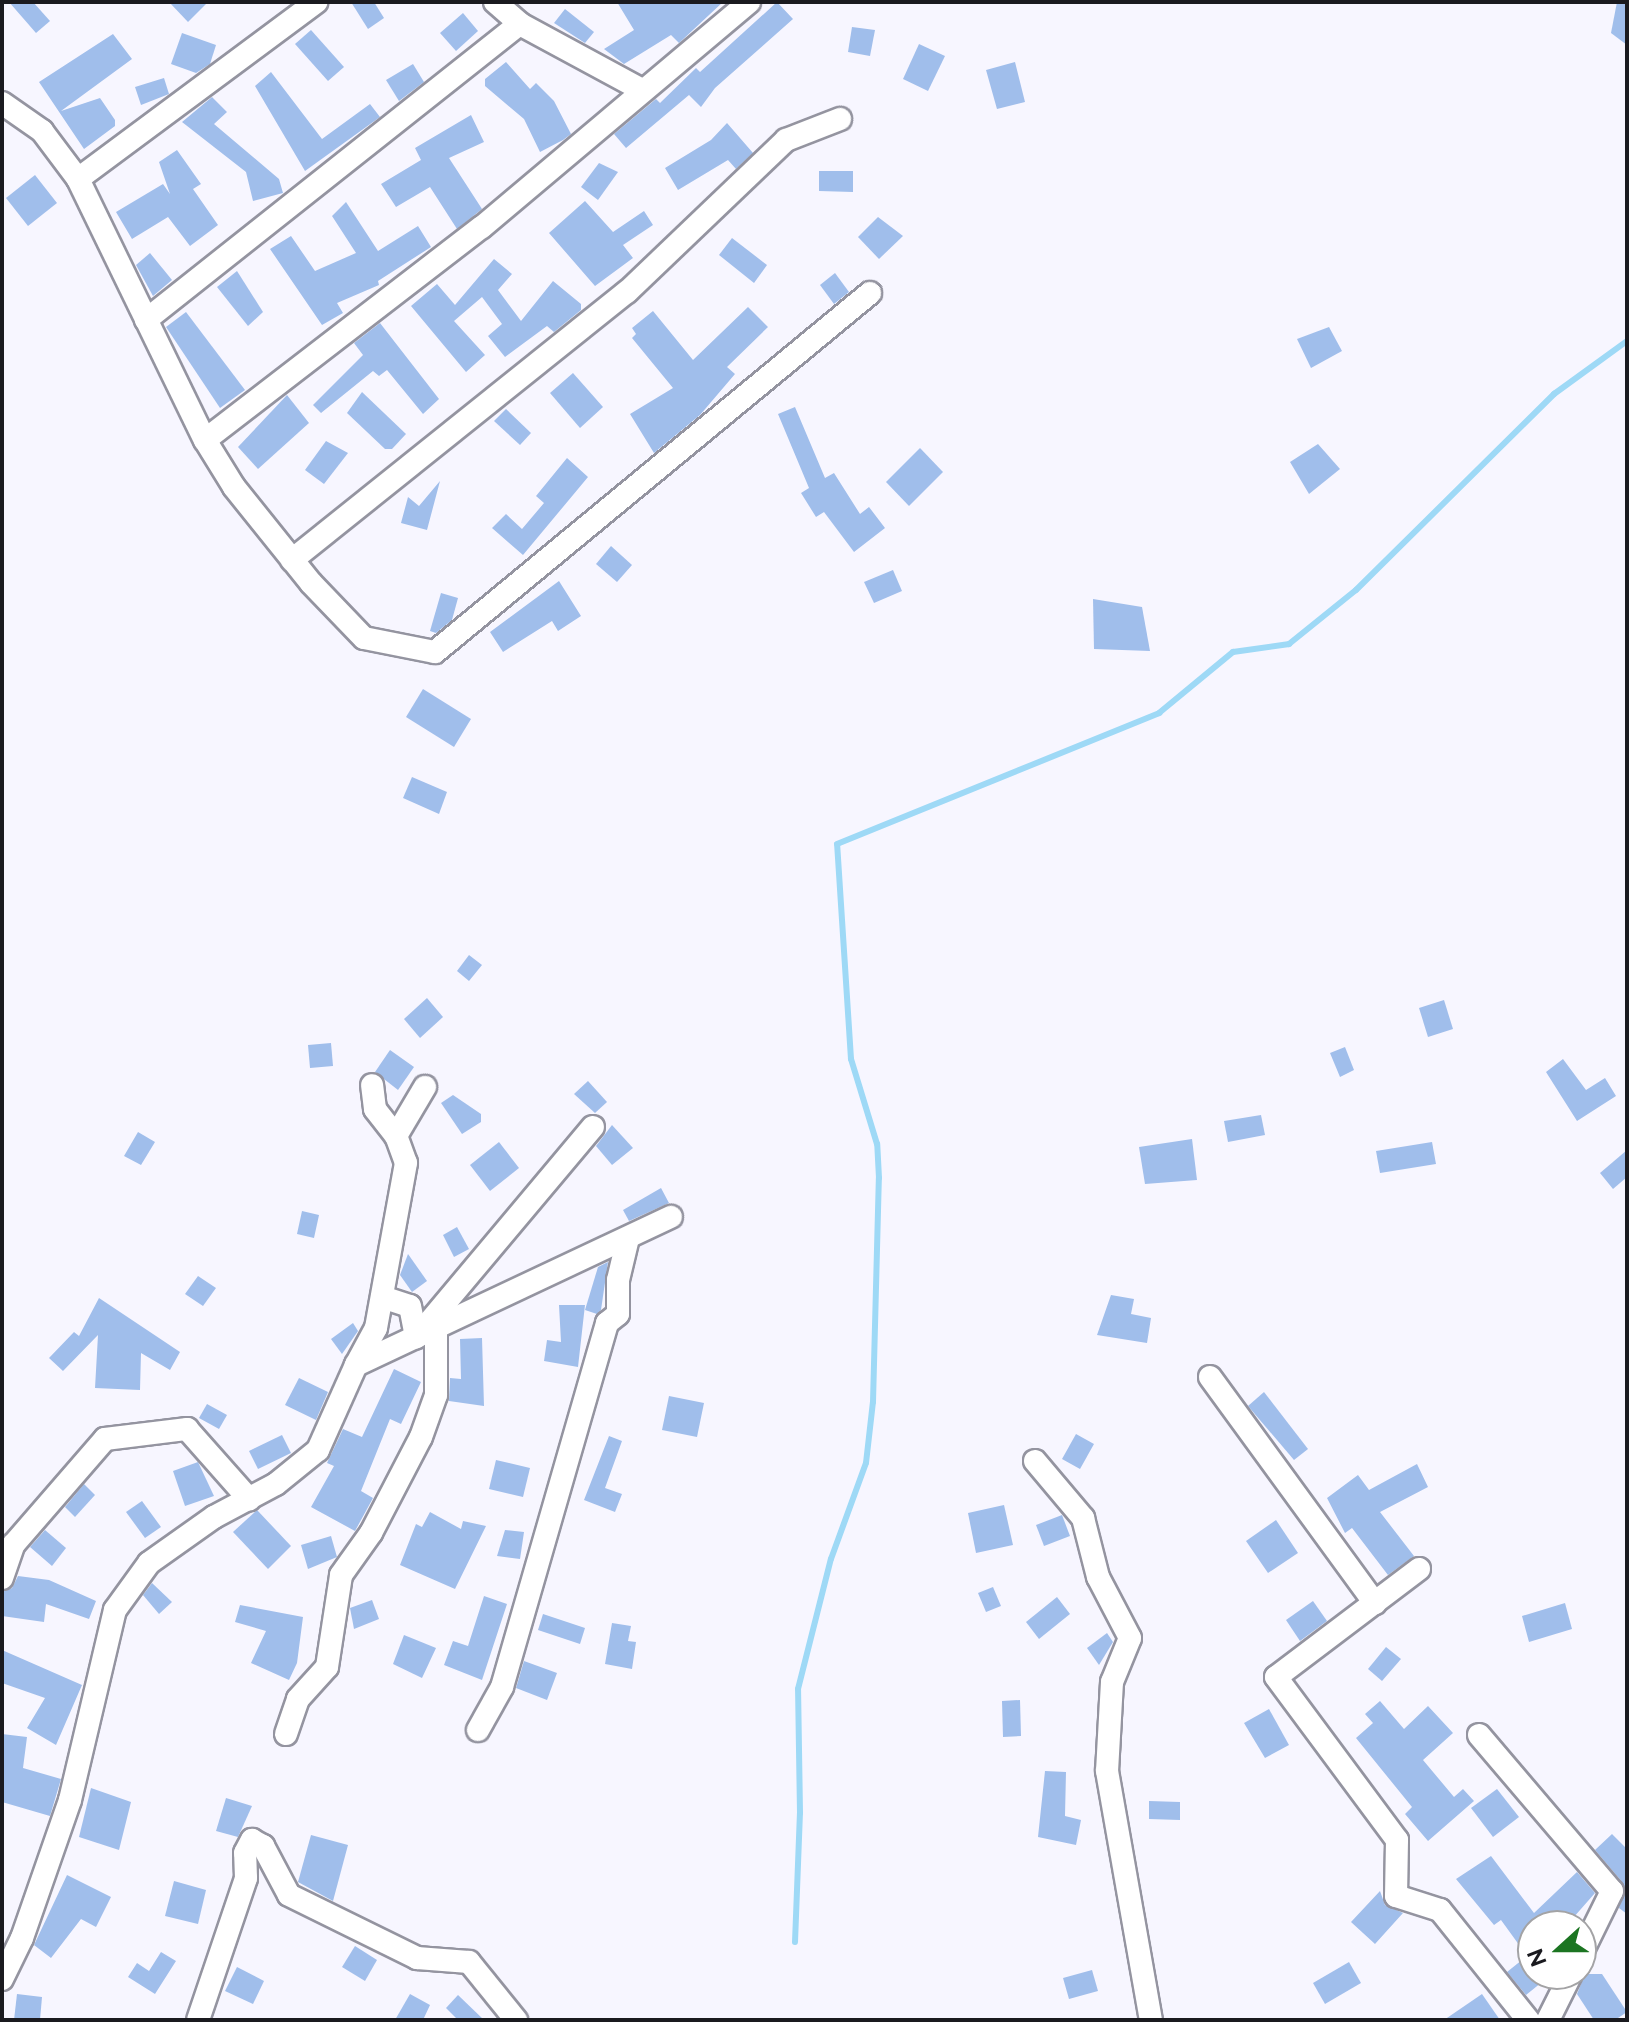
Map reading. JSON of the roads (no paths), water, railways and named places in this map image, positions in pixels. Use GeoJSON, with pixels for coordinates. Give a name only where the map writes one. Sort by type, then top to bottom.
{"type":"FeatureCollection","features":[{"type":"Feature","properties":{"kind":"street"},"geometry":{"type":"LineString","coordinates":[[78,179],[316,2]]}},
{"type":"Feature","properties":{"kind":"street"},"geometry":{"type":"LineString","coordinates":[[495,2],[520,24],[642,90]]}},
{"type":"Feature","properties":{"kind":"street"},"geometry":{"type":"LineString","coordinates":[[205,440],[482,227],[749,2]]}},
{"type":"Feature","properties":{"kind":"street"},"geometry":{"type":"LineString","coordinates":[[146,320],[520,24]]}},
{"type":"Feature","properties":{"kind":"street"},"geometry":{"type":"LineString","coordinates":[[2,103],[42,131],[78,179],[205,440],[234,487],[292,560],[364,638],[435,652],[870,293]]}},
{"type":"Feature","properties":{"kind":"street"},"geometry":{"type":"LineString","coordinates":[[292,560],[627,292],[786,140],[840,119]]}},
{"type":"Feature","properties":{"kind":"street"},"geometry":{"type":"LineString","coordinates":[[2,1979],[22,1938],[70,1800],[115,1610],[149,1563],[276,1484],[318,1450],[376,1328],[406,1163],[396,1136],[375,1109],[372,1085]]}},
{"type":"Feature","properties":{"kind":"street"},"geometry":{"type":"LineString","coordinates":[[396,1136],[425,1087]]}},
{"type":"Feature","properties":{"kind":"street"},"geometry":{"type":"LineString","coordinates":[[426,1333],[593,1127]]}},
{"type":"Feature","properties":{"kind":"street"},"geometry":{"type":"LineString","coordinates":[[356,1365],[671,1217]]}},
{"type":"Feature","properties":{"kind":"street"},"geometry":{"type":"LineString","coordinates":[[478,1730],[502,1687],[607,1323],[618,1314],[618,1280],[628,1238]]}},
{"type":"Feature","properties":{"kind":"street"},"geometry":{"type":"LineString","coordinates":[[286,1734],[298,1699],[327,1667],[341,1575],[371,1533],[421,1437],[436,1395],[426,1333],[410,1306],[382,1297]]}},
{"type":"Feature","properties":{"kind":"street"},"geometry":{"type":"LineString","coordinates":[[1210,1377],[1375,1603]]}},
{"type":"Feature","properties":{"kind":"street"},"geometry":{"type":"LineString","coordinates":[[2,1578],[14,1544],[105,1439],[187,1429],[249,1499]]}},
{"type":"Feature","properties":{"kind":"street"},"geometry":{"type":"LineString","coordinates":[[1035,1461],[1083,1518],[1098,1577],[1130,1638],[1112,1682],[1107,1771],[1151,2020]]}},
{"type":"Feature","properties":{"kind":"street"},"geometry":{"type":"LineString","coordinates":[[1419,1569],[1276,1677],[1397,1840],[1396,1896],[1440,1910],[1528,2020]]}},
{"type":"Feature","properties":{"kind":"street"},"geometry":{"type":"LineString","coordinates":[[1479,1735],[1612,1891],[1597,1921]]}},
{"type":"Feature","properties":{"kind":"street"},"geometry":{"type":"LineString","coordinates":[[198,2020],[246,1878],[245,1853],[252,1840],[263,1846],[289,1895],[417,1958],[469,1962],[516,2020]]}},
{"type":"Feature","properties":{"kind":"street"},"geometry":{"type":"LineString","coordinates":[[1548,2020],[1563,1990]]}},
{"type":"Feature","properties":{"kind":"waterway"},"geometry":{"type":"LineString","coordinates":[[795,1942],[800,1813],[798,1689],[831,1559],[866,1463],[873,1402],[879,1178],[877,1144],[851,1059],[837,844],[1159,713],[1233,652],[1289,644],[1356,590],[1554,394],[1627,341]]}}]}
